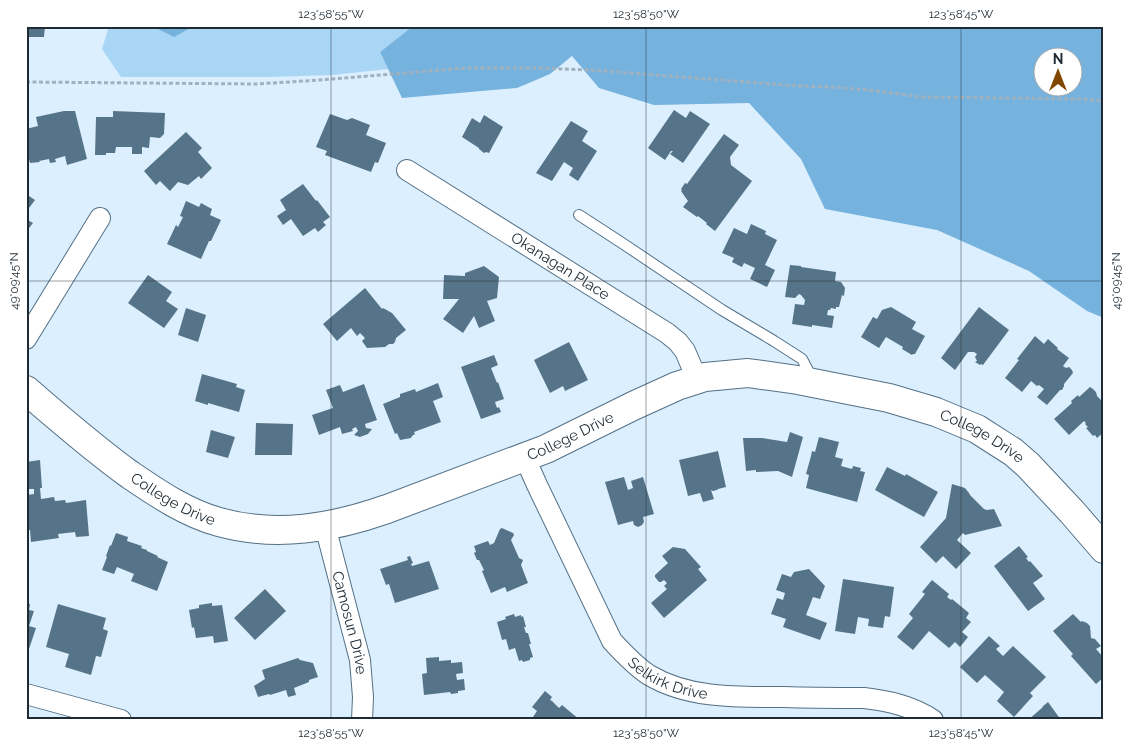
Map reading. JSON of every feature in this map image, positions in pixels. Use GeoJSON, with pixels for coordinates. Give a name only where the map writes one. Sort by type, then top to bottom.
{"type":"FeatureCollection","features":[{"type":"Feature","properties":{"kind":"street","name":"Okanagan Place"},"geometry":{"type":"LineString","coordinates":[[407,170],[667,333],[684,350],[696,379]]}},
{"type":"Feature","properties":{"kind":"street"},"geometry":{"type":"LineString","coordinates":[[26,339],[100,218]]}},
{"type":"Feature","properties":{"kind":"street","name":"College Drive"},"geometry":{"type":"LineString","coordinates":[[26,390],[79,435],[122,468],[154,491],[175,503],[196,514],[236,526],[263,530],[290,530],[326,526],[363,517],[525,458],[657,394],[696,379],[748,373],[798,380],[889,398],[936,412],[976,429],[1013,452],[1028,465],[1104,549]]}},
{"type":"Feature","properties":{"kind":"street","name":"Selkirk Drive"},"geometry":{"type":"LineString","coordinates":[[525,458],[612,641],[627,658],[649,674],[669,684],[693,692],[719,695],[882,700],[912,709],[933,720]]}},
{"type":"Feature","properties":{"kind":"street","name":"Camosun Drive"},"geometry":{"type":"LineString","coordinates":[[326,526],[360,660],[363,697],[362,720]]}},
{"type":"Feature","properties":{"kind":"street"},"geometry":{"type":"LineString","coordinates":[[26,694],[122,720]]}},
{"type":"Feature","properties":{"kind":"lane"},"geometry":{"type":"LineString","coordinates":[[579,215],[722,310],[774,340],[802,359],[815,383]]}},
{"type":"Feature","properties":{"kind":"path"},"geometry":{"type":"LineString","coordinates":[[26,82],[256,84],[466,68],[535,68],[591,70],[830,87],[921,97],[1082,99],[1104,101]]}},
{"type":"Feature","properties":{"kind":"shaded area"},"geometry":{"type":"Polygon","coordinates":[[[109,26],[152,26],[174,36],[194,26],[413,26],[380,52],[388,69],[333,75],[269,77],[121,77],[102,49],[109,26]]]}},
{"type":"Feature","properties":{"kind":"shaded area"},"geometry":{"type":"Polygon","coordinates":[[[152,26],[194,26],[174,37],[152,26]]]}},
{"type":"Feature","properties":{"kind":"shaded area"},"geometry":{"type":"Polygon","coordinates":[[[413,26],[1104,26],[1104,318],[1087,311],[1029,271],[937,230],[825,209],[801,159],[749,103],[654,105],[599,88],[572,56],[550,74],[517,88],[402,98],[380,52],[413,26]]]}},
{"type":"Feature","properties":{"kind":"building"},"geometry":{"type":"Polygon","coordinates":[[[26,26],[45,26],[44,37],[26,37],[26,26]]]}},
{"type":"Feature","properties":{"kind":"building"},"geometry":{"type":"Polygon","coordinates":[[[674,110],[686,118],[690,111],[710,124],[683,163],[670,154],[673,151],[671,151],[665,160],[648,148],[674,110]]]}},
{"type":"Feature","properties":{"kind":"building"},"geometry":{"type":"Polygon","coordinates":[[[64,111],[75,111],[87,159],[67,165],[65,156],[55,159],[56,162],[50,163],[49,159],[30,163],[26,148],[26,129],[38,126],[36,117],[64,111]]]}},
{"type":"Feature","properties":{"kind":"building"},"geometry":{"type":"Polygon","coordinates":[[[113,111],[165,113],[164,134],[160,138],[150,137],[149,148],[142,147],[142,154],[132,154],[132,147],[116,147],[115,153],[95,155],[96,117],[113,117],[113,111]]]}},
{"type":"Feature","properties":{"kind":"building"},"geometry":{"type":"Polygon","coordinates":[[[330,114],[347,120],[352,118],[370,125],[366,135],[386,143],[378,163],[375,162],[371,172],[325,155],[327,151],[316,147],[330,114]]]}},
{"type":"Feature","properties":{"kind":"building"},"geometry":{"type":"Polygon","coordinates":[[[484,115],[503,127],[489,153],[484,153],[462,137],[472,118],[480,123],[484,115]]]}},
{"type":"Feature","properties":{"kind":"building"},"geometry":{"type":"Polygon","coordinates":[[[571,121],[588,131],[582,141],[597,151],[578,181],[569,175],[573,168],[564,162],[552,181],[536,173],[571,121]]]}},
{"type":"Feature","properties":{"kind":"building"},"geometry":{"type":"Polygon","coordinates":[[[186,132],[202,148],[198,152],[212,168],[201,179],[199,176],[188,185],[178,182],[170,191],[160,181],[156,185],[144,171],[186,132]]]}},
{"type":"Feature","properties":{"kind":"building"},"geometry":{"type":"Polygon","coordinates":[[[724,134],[739,145],[730,157],[731,165],[752,181],[715,231],[698,216],[683,207],[688,201],[681,189],[685,183],[687,184],[724,134]]]}},
{"type":"Feature","properties":{"kind":"building"},"geometry":{"type":"Polygon","coordinates":[[[303,184],[330,217],[323,222],[326,225],[318,232],[315,228],[303,236],[291,219],[283,225],[277,216],[286,210],[280,200],[303,184]]]}},
{"type":"Feature","properties":{"kind":"building"},"geometry":{"type":"Polygon","coordinates":[[[26,194],[35,200],[26,212],[26,194]]]}},
{"type":"Feature","properties":{"kind":"building"},"geometry":{"type":"Polygon","coordinates":[[[186,201],[199,207],[201,203],[212,209],[210,215],[221,220],[201,259],[167,244],[176,225],[178,227],[183,217],[180,216],[186,201]]]}},
{"type":"Feature","properties":{"kind":"building"},"geometry":{"type":"Polygon","coordinates":[[[26,219],[33,223],[26,232],[26,219]]]}},
{"type":"Feature","properties":{"kind":"building"},"geometry":{"type":"Polygon","coordinates":[[[751,224],[766,231],[765,234],[777,240],[765,265],[775,270],[767,287],[750,279],[755,268],[744,263],[742,267],[732,262],[734,258],[722,253],[734,228],[747,234],[751,224]]]}},
{"type":"Feature","properties":{"kind":"building"},"geometry":{"type":"Polygon","coordinates":[[[790,265],[836,272],[835,281],[841,282],[845,288],[839,307],[828,310],[827,315],[834,316],[832,328],[792,324],[795,304],[804,305],[805,300],[799,294],[795,298],[785,297],[790,265]]]}},
{"type":"Feature","properties":{"kind":"building"},"geometry":{"type":"Polygon","coordinates":[[[484,266],[499,277],[497,298],[487,301],[495,321],[479,328],[474,316],[463,333],[443,319],[459,299],[443,299],[444,275],[465,276],[465,273],[484,266]]]}},
{"type":"Feature","properties":{"kind":"building"},"geometry":{"type":"Polygon","coordinates":[[[148,275],[172,292],[166,301],[178,309],[164,328],[128,303],[148,275]]]}},
{"type":"Feature","properties":{"kind":"building"},"geometry":{"type":"Polygon","coordinates":[[[365,288],[382,309],[392,313],[406,330],[396,338],[393,344],[385,347],[367,348],[362,341],[365,338],[360,333],[357,336],[351,328],[337,341],[323,324],[365,288]]]}},
{"type":"Feature","properties":{"kind":"building"},"geometry":{"type":"Polygon","coordinates":[[[891,307],[916,322],[912,329],[925,336],[915,354],[912,355],[886,337],[879,348],[861,337],[873,317],[877,319],[882,310],[891,307]]]}},
{"type":"Feature","properties":{"kind":"building"},"geometry":{"type":"Polygon","coordinates":[[[979,307],[1009,330],[983,365],[975,362],[977,361],[975,357],[977,354],[968,352],[955,370],[941,358],[979,307]]]}},
{"type":"Feature","properties":{"kind":"building"},"geometry":{"type":"Polygon","coordinates":[[[186,308],[206,315],[198,342],[178,335],[186,308]]]}},
{"type":"Feature","properties":{"kind":"building"},"geometry":{"type":"Polygon","coordinates":[[[1035,336],[1044,344],[1048,339],[1069,358],[1063,366],[1069,367],[1073,373],[1064,384],[1062,390],[1047,405],[1037,397],[1044,389],[1039,385],[1037,386],[1031,381],[1022,392],[1005,378],[1035,336]]]}},
{"type":"Feature","properties":{"kind":"building"},"geometry":{"type":"Polygon","coordinates":[[[569,342],[588,380],[565,391],[563,386],[550,393],[534,360],[569,342]]]}},
{"type":"Feature","properties":{"kind":"building"},"geometry":{"type":"Polygon","coordinates":[[[494,355],[498,365],[491,368],[504,399],[495,402],[501,412],[481,419],[461,367],[494,355]]]}},
{"type":"Feature","properties":{"kind":"building"},"geometry":{"type":"Polygon","coordinates":[[[202,374],[237,384],[236,387],[245,390],[239,412],[195,401],[202,374]]]}},
{"type":"Feature","properties":{"kind":"building"},"geometry":{"type":"Polygon","coordinates":[[[438,383],[443,397],[433,401],[441,422],[414,432],[415,434],[411,438],[400,440],[397,433],[395,434],[383,404],[400,397],[400,394],[415,389],[416,392],[438,383]]]}},
{"type":"Feature","properties":{"kind":"building"},"geometry":{"type":"Polygon","coordinates":[[[364,384],[377,420],[365,424],[366,428],[372,429],[368,434],[360,437],[354,435],[358,431],[356,427],[352,429],[353,431],[342,434],[340,427],[319,435],[312,415],[333,408],[326,390],[340,385],[343,392],[364,384]]]}},
{"type":"Feature","properties":{"kind":"building"},"geometry":{"type":"Polygon","coordinates":[[[1090,387],[1104,403],[1104,432],[1097,438],[1095,435],[1093,436],[1086,428],[1088,427],[1084,421],[1069,435],[1054,419],[1072,403],[1071,401],[1078,395],[1079,397],[1090,387]]]}},
{"type":"Feature","properties":{"kind":"building"},"geometry":{"type":"Polygon","coordinates":[[[256,423],[293,424],[292,455],[255,455],[256,423]]]}},
{"type":"Feature","properties":{"kind":"building"},"geometry":{"type":"Polygon","coordinates":[[[211,430],[235,437],[228,458],[206,452],[211,430]]]}},
{"type":"Feature","properties":{"kind":"building"},"geometry":{"type":"Polygon","coordinates":[[[790,432],[803,437],[792,477],[778,471],[746,471],[743,438],[762,438],[787,442],[790,432]]]}},
{"type":"Feature","properties":{"kind":"building"},"geometry":{"type":"Polygon","coordinates":[[[819,437],[839,442],[835,457],[843,459],[841,466],[852,469],[853,466],[861,468],[860,471],[865,472],[857,502],[806,488],[809,475],[806,474],[812,451],[815,452],[819,437]]]}},
{"type":"Feature","properties":{"kind":"building"},"geometry":{"type":"Polygon","coordinates":[[[718,451],[726,487],[711,490],[714,499],[703,502],[700,493],[688,496],[679,460],[718,451]]]}},
{"type":"Feature","properties":{"kind":"building"},"geometry":{"type":"Polygon","coordinates":[[[40,460],[41,499],[54,497],[55,501],[65,500],[66,503],[86,500],[89,536],[76,537],[75,532],[58,534],[59,538],[31,542],[26,505],[28,505],[27,495],[34,494],[34,489],[26,489],[26,462],[40,460]]]}},
{"type":"Feature","properties":{"kind":"building"},"geometry":{"type":"Polygon","coordinates":[[[887,467],[905,476],[906,474],[938,492],[924,517],[875,490],[887,467]]]}},
{"type":"Feature","properties":{"kind":"building"},"geometry":{"type":"Polygon","coordinates":[[[624,477],[628,490],[633,488],[631,481],[643,477],[654,514],[643,517],[644,522],[638,527],[634,525],[633,521],[618,525],[605,482],[624,477]]]}},
{"type":"Feature","properties":{"kind":"building"},"geometry":{"type":"Polygon","coordinates":[[[952,484],[965,488],[984,509],[994,509],[1002,526],[965,535],[963,533],[957,540],[971,553],[956,569],[943,556],[936,563],[920,547],[946,518],[952,484]]]}},
{"type":"Feature","properties":{"kind":"building"},"geometry":{"type":"Polygon","coordinates":[[[502,528],[514,535],[511,540],[519,558],[523,560],[521,565],[528,583],[507,592],[505,587],[491,593],[482,571],[484,570],[474,553],[476,552],[474,546],[488,541],[490,545],[494,543],[502,528]]]}},
{"type":"Feature","properties":{"kind":"building"},"geometry":{"type":"Polygon","coordinates":[[[116,533],[128,537],[127,541],[142,546],[141,548],[168,562],[157,591],[131,581],[134,574],[117,567],[114,574],[102,570],[116,533]]]}},
{"type":"Feature","properties":{"kind":"building"},"geometry":{"type":"Polygon","coordinates":[[[1019,546],[1028,557],[1026,558],[1029,562],[1043,576],[1033,583],[1045,599],[1028,611],[994,566],[1019,546]]]}},
{"type":"Feature","properties":{"kind":"building"},"geometry":{"type":"Polygon","coordinates":[[[673,547],[685,549],[701,567],[698,569],[707,580],[664,618],[651,603],[667,589],[664,586],[667,583],[664,580],[659,582],[655,575],[668,563],[662,556],[673,547]]]}},
{"type":"Feature","properties":{"kind":"building"},"geometry":{"type":"Polygon","coordinates":[[[410,556],[413,563],[411,564],[412,566],[429,561],[439,589],[395,603],[389,584],[386,585],[380,569],[408,560],[407,557],[410,556]]]}},
{"type":"Feature","properties":{"kind":"building"},"geometry":{"type":"Polygon","coordinates":[[[809,569],[825,586],[820,599],[813,597],[806,615],[827,623],[820,640],[783,627],[786,619],[771,614],[777,598],[783,600],[785,593],[776,590],[782,574],[791,577],[794,572],[809,569]]]}},
{"type":"Feature","properties":{"kind":"building"},"geometry":{"type":"Polygon","coordinates":[[[843,579],[894,587],[890,617],[885,616],[883,628],[868,626],[869,619],[858,617],[855,634],[835,631],[843,579]]]}},
{"type":"Feature","properties":{"kind":"building"},"geometry":{"type":"Polygon","coordinates":[[[932,580],[949,594],[947,597],[969,613],[966,618],[971,622],[962,632],[968,637],[960,647],[955,642],[949,648],[929,631],[913,650],[897,637],[913,618],[909,614],[925,594],[922,592],[932,580]]]}},
{"type":"Feature","properties":{"kind":"building"},"geometry":{"type":"Polygon","coordinates":[[[265,589],[286,611],[255,640],[234,618],[265,589]]]}},
{"type":"Feature","properties":{"kind":"building"},"geometry":{"type":"Polygon","coordinates":[[[26,603],[30,604],[29,610],[34,611],[29,626],[36,628],[29,649],[26,648],[26,603]]]}},
{"type":"Feature","properties":{"kind":"building"},"geometry":{"type":"Polygon","coordinates":[[[212,603],[212,606],[222,605],[228,641],[214,643],[213,636],[196,638],[189,610],[199,608],[199,605],[212,603]]]}},
{"type":"Feature","properties":{"kind":"building"},"geometry":{"type":"Polygon","coordinates":[[[58,604],[106,618],[103,629],[108,631],[101,657],[96,656],[91,675],[65,667],[69,654],[46,647],[58,604]]]}},
{"type":"Feature","properties":{"kind":"building"},"geometry":{"type":"Polygon","coordinates":[[[514,614],[515,617],[523,616],[526,627],[524,627],[531,644],[529,644],[533,657],[523,662],[522,660],[519,661],[515,648],[509,650],[506,639],[502,640],[497,622],[514,614]]]}},
{"type":"Feature","properties":{"kind":"building"},"geometry":{"type":"Polygon","coordinates":[[[1073,614],[1081,622],[1087,623],[1090,626],[1091,638],[1095,639],[1101,646],[1096,649],[1104,658],[1104,677],[1096,684],[1071,656],[1073,654],[1053,631],[1073,614]]]}},
{"type":"Feature","properties":{"kind":"building"},"geometry":{"type":"Polygon","coordinates":[[[989,636],[1000,646],[996,649],[1003,656],[1013,646],[1046,677],[1030,693],[1033,696],[1014,717],[997,701],[1004,692],[985,675],[977,683],[960,667],[989,636]]]}},
{"type":"Feature","properties":{"kind":"building"},"geometry":{"type":"Polygon","coordinates":[[[439,657],[439,661],[451,660],[451,663],[462,662],[463,673],[456,674],[457,680],[464,679],[465,690],[451,694],[450,692],[424,695],[422,674],[427,673],[426,658],[439,657]]]}},
{"type":"Feature","properties":{"kind":"building"},"geometry":{"type":"Polygon","coordinates":[[[298,658],[313,663],[318,677],[294,688],[296,695],[288,697],[286,690],[258,697],[254,686],[265,679],[262,670],[298,658]]]}},
{"type":"Feature","properties":{"kind":"building"},"geometry":{"type":"Polygon","coordinates":[[[545,691],[552,697],[550,700],[559,708],[562,705],[580,720],[531,720],[537,711],[532,707],[545,691]]]}},
{"type":"Feature","properties":{"kind":"building"},"geometry":{"type":"Polygon","coordinates":[[[1048,702],[1061,720],[1028,720],[1043,707],[1048,702]]]}}]}
